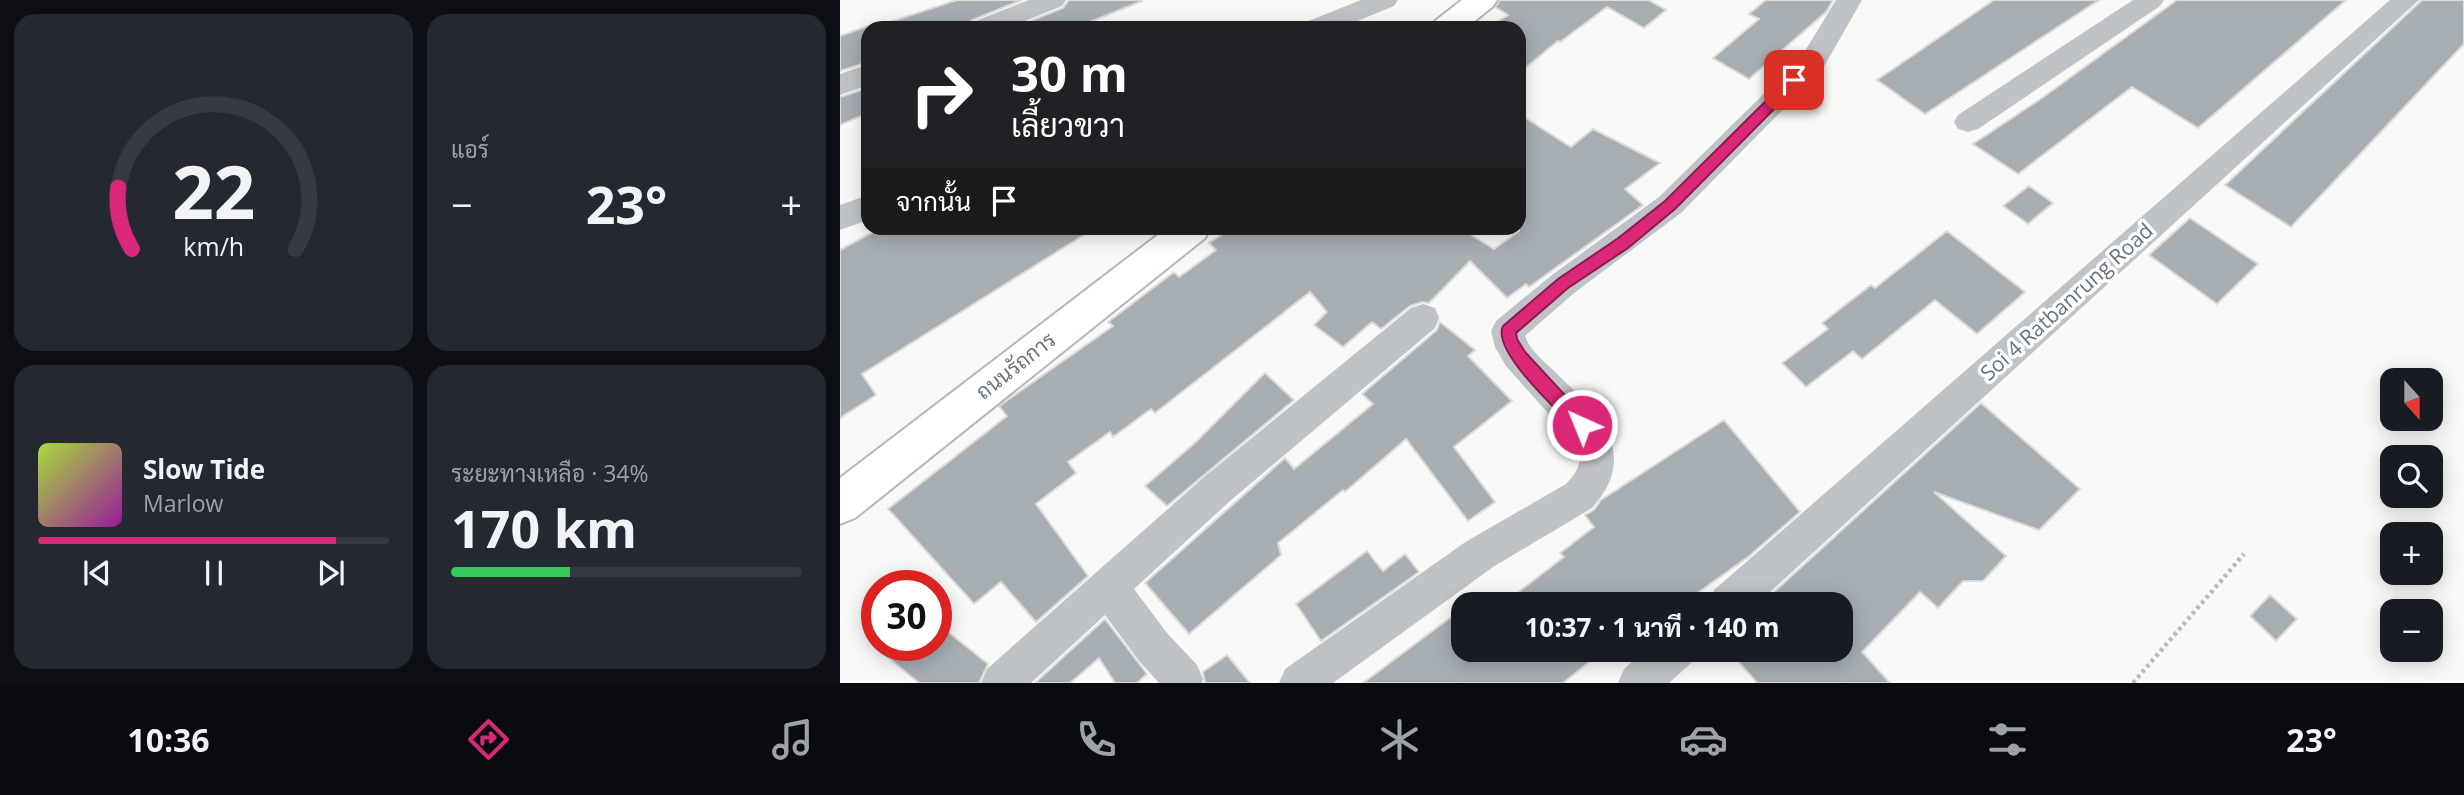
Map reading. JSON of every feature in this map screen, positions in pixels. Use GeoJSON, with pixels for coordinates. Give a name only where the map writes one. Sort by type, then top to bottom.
{"type":"FeatureCollection","features":[{"type":"Feature","properties":{"kind":"street"},"geometry":{"type":"LineString","coordinates":[[1000,21],[1053,0]]}},
{"type":"Feature","properties":{"kind":"street"},"geometry":{"type":"LineString","coordinates":[[1332,21],[1385,0]]}},
{"type":"Feature","properties":{"kind":"street"},"geometry":{"type":"LineString","coordinates":[[1455,21],[1482,0]]}},
{"type":"Feature","properties":{"kind":"street"},"geometry":{"type":"LineString","coordinates":[[1299,683],[1479,554],[1579,496],[1590,483],[1597,470],[1597,449],[1582,425],[1519,357],[1509,340],[1508,331],[1563,284],[1670,205],[1812,63],[1849,0]]}},
{"type":"Feature","properties":{"kind":"street"},"geometry":{"type":"LineString","coordinates":[[1968,122],[2151,0]]}},
{"type":"Feature","properties":{"kind":"street","name":"Soi 4 Ratbanrung Road"},"geometry":{"type":"LineString","coordinates":[[1741,592],[2394,3]]}},
{"type":"Feature","properties":{"kind":"street"},"geometry":{"type":"LineString","coordinates":[[840,85],[861,77]]}},
{"type":"Feature","properties":{"kind":"street"},"geometry":{"type":"LineString","coordinates":[[840,218],[861,210]]}},
{"type":"Feature","properties":{"kind":"street","name":"ถนนรัถการ"},"geometry":{"type":"LineString","coordinates":[[840,504],[1183,235]]}},
{"type":"Feature","properties":{"kind":"street"},"geometry":{"type":"LineString","coordinates":[[1001,683],[1217,489],[1423,318]]}},
{"type":"Feature","properties":{"kind":"street"},"geometry":{"type":"LineString","coordinates":[[1108,587],[1153,648],[1183,679]]}},
{"type":"Feature","properties":{"kind":"street"},"geometry":{"type":"LineString","coordinates":[[1638,683],[1662,662]]}},
{"type":"Feature","properties":{"kind":"path"},"geometry":{"type":"LineString","coordinates":[[2133,683],[2244,554]]}},
{"type":"Feature","properties":{"kind":"building"},"geometry":{"type":"Polygon","coordinates":[[[957,0],[1022,0],[971,21],[893,21],[957,0]]]}},
{"type":"Feature","properties":{"kind":"building"},"geometry":{"type":"Polygon","coordinates":[[[1069,0],[1142,0],[1092,21],[1031,21],[1063,8],[1069,0]]]}},
{"type":"Feature","properties":{"kind":"building"},"geometry":{"type":"Polygon","coordinates":[[[1500,0],[1648,0],[1666,10],[1644,28],[1607,7],[1526,67],[1526,21],[1499,21],[1508,15],[1495,7],[1500,0]]]}},
{"type":"Feature","properties":{"kind":"building"},"geometry":{"type":"Polygon","coordinates":[[[1766,0],[1833,0],[1826,12],[1749,79],[1713,58],[1759,19],[1749,14],[1766,0]]]}},
{"type":"Feature","properties":{"kind":"building"},"geometry":{"type":"Polygon","coordinates":[[[1994,0],[2099,0],[1925,114],[1877,80],[1994,0]]]}},
{"type":"Feature","properties":{"kind":"building"},"geometry":{"type":"Polygon","coordinates":[[[2177,0],[2346,0],[2198,128],[2132,87],[2018,174],[1973,144],[2042,98],[2177,0]]]}},
{"type":"Feature","properties":{"kind":"building"},"geometry":{"type":"Polygon","coordinates":[[[2422,0],[2464,0],[2464,44],[2291,227],[2225,185],[2422,0]]]}},
{"type":"Feature","properties":{"kind":"building"},"geometry":{"type":"Polygon","coordinates":[[[861,28],[861,64],[840,71],[840,36],[861,28]]]}},
{"type":"Feature","properties":{"kind":"building"},"geometry":{"type":"Polygon","coordinates":[[[861,90],[861,116],[840,125],[840,97],[861,90]]]}},
{"type":"Feature","properties":{"kind":"building"},"geometry":{"type":"Polygon","coordinates":[[[1526,118],[1571,147],[1593,129],[1660,163],[1625,189],[1643,205],[1529,287],[1526,284],[1507,298],[1470,261],[1429,303],[1410,306],[1381,329],[1372,322],[1343,347],[1314,325],[1327,312],[1310,292],[1155,413],[1151,409],[1113,437],[1110,432],[1068,462],[1076,473],[1036,504],[1088,576],[1036,622],[1001,582],[974,604],[952,580],[952,570],[943,570],[888,509],[1007,416],[999,406],[1113,326],[1108,322],[1174,272],[1179,277],[1216,250],[1209,243],[1221,235],[1471,235],[1494,249],[1513,235],[1526,235],[1526,118]]]}},
{"type":"Feature","properties":{"kind":"building"},"geometry":{"type":"Polygon","coordinates":[[[2029,186],[2053,203],[2028,224],[2003,206],[2029,186]]]}},
{"type":"Feature","properties":{"kind":"building"},"geometry":{"type":"Polygon","coordinates":[[[2190,218],[2258,264],[2217,304],[2149,255],[2190,218]]]}},
{"type":"Feature","properties":{"kind":"building"},"geometry":{"type":"Polygon","coordinates":[[[1947,231],[2025,292],[1977,334],[1935,300],[1862,359],[1853,351],[1806,387],[1782,363],[1828,329],[1822,323],[1871,285],[1875,288],[1947,231]]]}},
{"type":"Feature","properties":{"kind":"building"},"geometry":{"type":"Polygon","coordinates":[[[867,235],[1084,235],[862,374],[876,395],[840,418],[840,250],[867,235]]]}},
{"type":"Feature","properties":{"kind":"building"},"geometry":{"type":"Polygon","coordinates":[[[1440,322],[1475,350],[1468,356],[1512,401],[1454,447],[1495,502],[1468,521],[1406,439],[1345,492],[1343,490],[1278,543],[1281,555],[1189,634],[1145,583],[1285,458],[1294,469],[1373,404],[1362,394],[1437,330],[1440,322]]]}},
{"type":"Feature","properties":{"kind":"building"},"geometry":{"type":"Polygon","coordinates":[[[1265,373],[1294,400],[1167,506],[1145,486],[1196,442],[1265,373]]]}},
{"type":"Feature","properties":{"kind":"building"},"geometry":{"type":"Polygon","coordinates":[[[1981,403],[2080,489],[2039,530],[1934,492],[2006,556],[1983,581],[1963,581],[1938,608],[1920,592],[1862,652],[1890,683],[1757,683],[1739,662],[1853,662],[1853,592],[1774,592],[1981,403]]]}},
{"type":"Feature","properties":{"kind":"building"},"geometry":{"type":"Polygon","coordinates":[[[1724,420],[1800,512],[1748,557],[1699,592],[1519,592],[1564,557],[1560,553],[1594,527],[1585,515],[1594,510],[1601,500],[1724,420]]]}},
{"type":"Feature","properties":{"kind":"building"},"geometry":{"type":"Polygon","coordinates":[[[1367,551],[1383,571],[1405,554],[1419,572],[1321,641],[1296,604],[1367,551]]]}},
{"type":"Feature","properties":{"kind":"building"},"geometry":{"type":"Polygon","coordinates":[[[2270,595],[2297,619],[2276,641],[2250,616],[2270,595]]]}},
{"type":"Feature","properties":{"kind":"building"},"geometry":{"type":"Polygon","coordinates":[[[1451,617],[1451,662],[1589,662],[1563,683],[1363,683],[1451,617]]]}},
{"type":"Feature","properties":{"kind":"building"},"geometry":{"type":"Polygon","coordinates":[[[1105,619],[1147,674],[1137,683],[1115,683],[1099,658],[1070,683],[1035,683],[1105,619]]]}},
{"type":"Feature","properties":{"kind":"building"},"geometry":{"type":"Polygon","coordinates":[[[952,635],[988,664],[979,683],[919,683],[892,661],[952,661],[952,635]]]}},
{"type":"Feature","properties":{"kind":"building"},"geometry":{"type":"Polygon","coordinates":[[[1227,655],[1250,683],[1205,683],[1203,672],[1227,655]]]}},
{"type":"Feature","properties":{"kind":"route"},"geometry":{"type":"LineString","coordinates":[[1582,425],[1519,357],[1512,348],[1508,331],[1563,284],[1670,205],[1794,80]]}}]}
